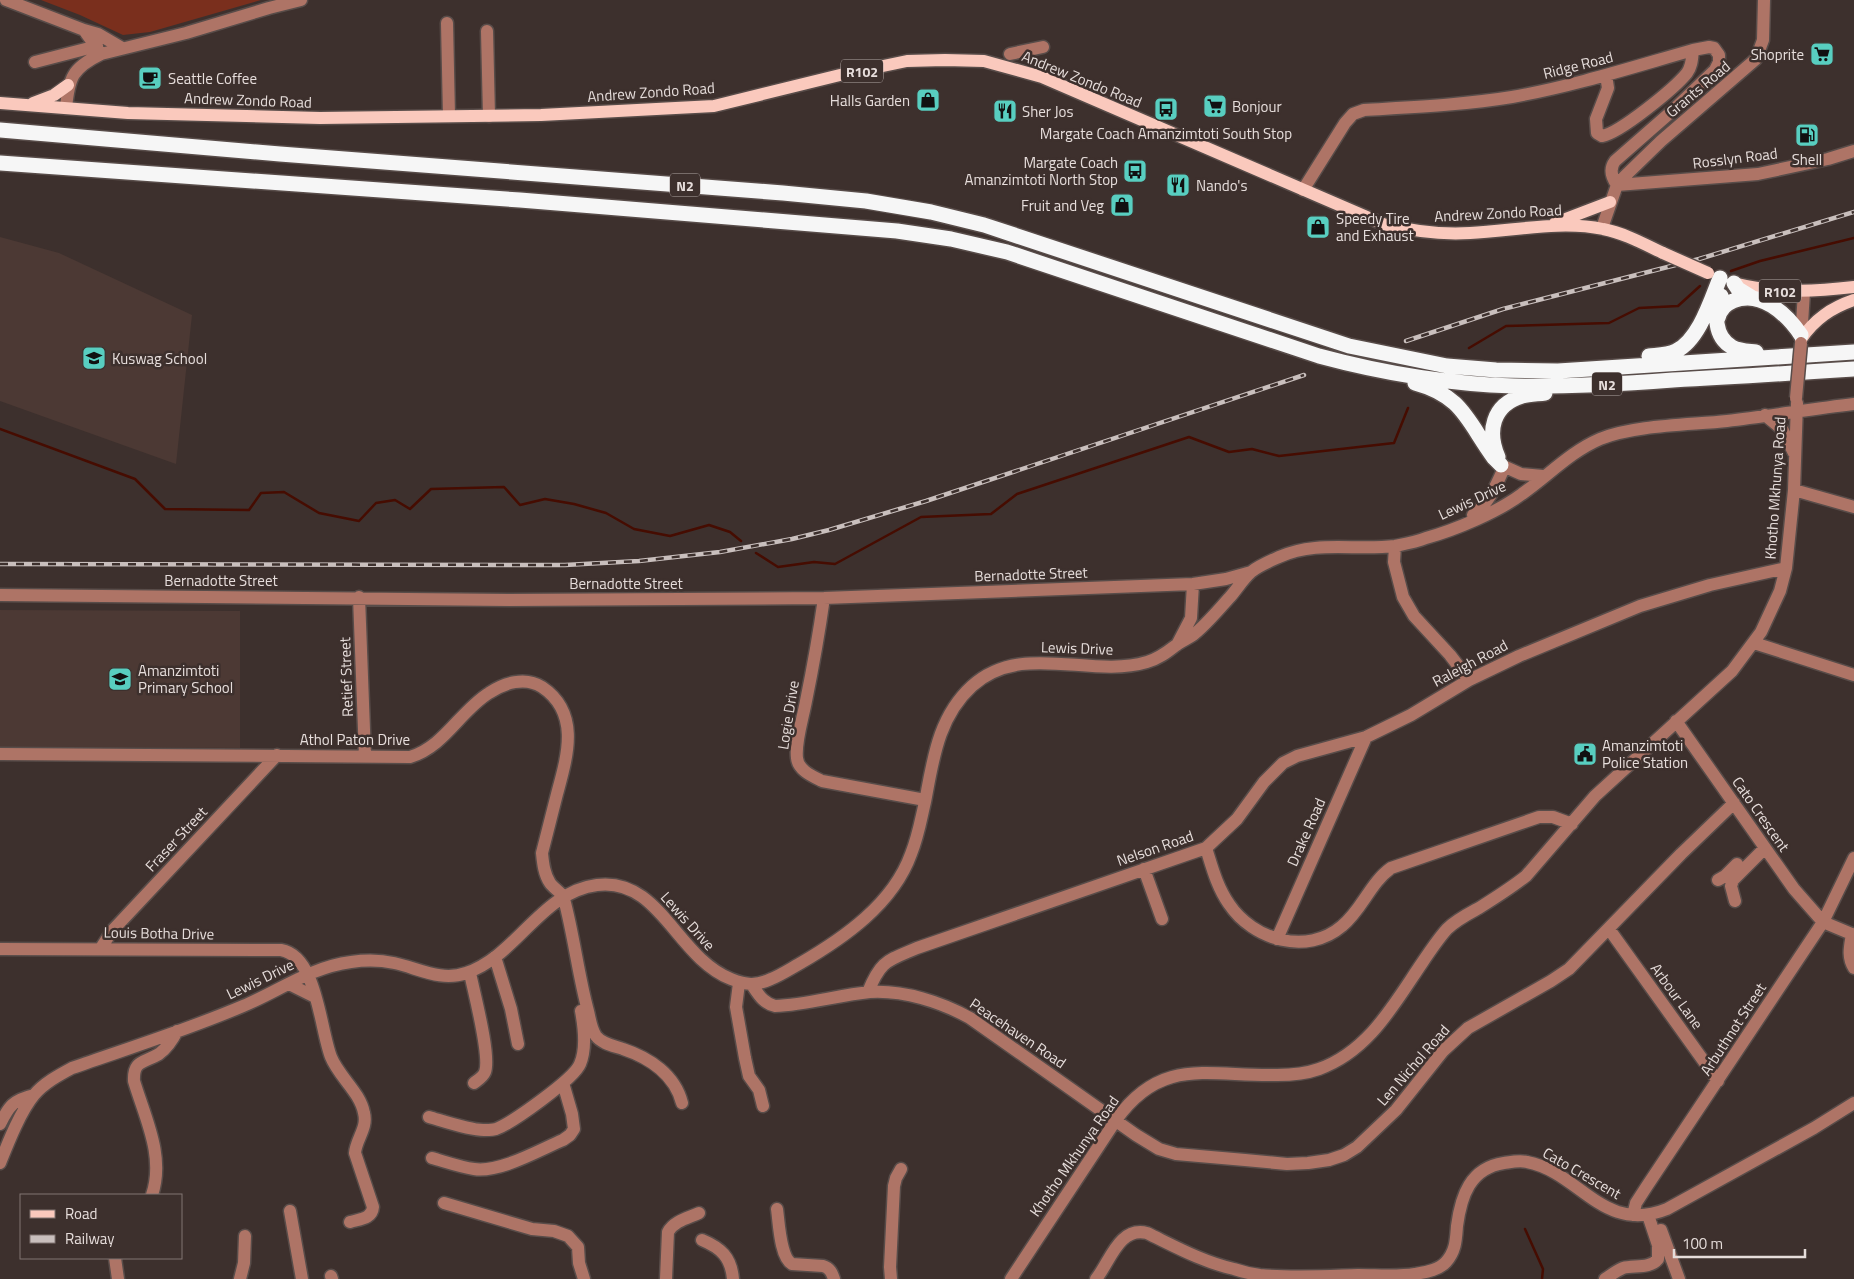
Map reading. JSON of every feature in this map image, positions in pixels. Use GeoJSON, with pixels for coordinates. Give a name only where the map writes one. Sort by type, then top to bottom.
{"type":"FeatureCollection","features":[{"type":"Feature","properties":{"kind":"highway","name":"N2"},"geometry":{"type":"LineString","coordinates":[[0,130],[866,201],[931,212],[984,225],[1349,346],[1447,366],[1519,371],[1558,371],[1854,352]]}},
{"type":"Feature","properties":{"kind":"highway","name":"N2"},"geometry":{"type":"LineString","coordinates":[[0,162],[520,200],[906,232],[951,239],[1007,252],[1168,304],[1246,332],[1340,361],[1441,380],[1513,386],[1606,384],[1854,369]]}},
{"type":"Feature","properties":{"kind":"highway"},"geometry":{"type":"LineString","coordinates":[[1519,371],[1666,354],[1676,351],[1690,340],[1697,330],[1722,279]]}},
{"type":"Feature","properties":{"kind":"highway"},"geometry":{"type":"LineString","coordinates":[[1722,279],[1751,297],[1775,308],[1790,321],[1801,339]]}},
{"type":"Feature","properties":{"kind":"highway"},"geometry":{"type":"LineString","coordinates":[[1722,279],[1716,308],[1717,322],[1722,338],[1733,348],[1782,356]]}},
{"type":"Feature","properties":{"kind":"highway"},"geometry":{"type":"LineString","coordinates":[[1717,322],[1721,311],[1728,302],[1751,297]]}},
{"type":"Feature","properties":{"kind":"highway"},"geometry":{"type":"LineString","coordinates":[[1340,361],[1428,387],[1446,395],[1459,407],[1494,458],[1503,466]]}},
{"type":"Feature","properties":{"kind":"highway"},"geometry":{"type":"LineString","coordinates":[[1503,466],[1496,452],[1492,433],[1493,422],[1497,414],[1511,402],[1521,397],[1606,384]]}},
{"type":"Feature","properties":{"kind":"main road","name":"Andrew Zondo Road"},"geometry":{"type":"LineString","coordinates":[[0,103],[128,113],[320,118],[489,116],[637,111],[714,106],[840,75],[907,61],[984,61],[1042,77],[1383,224],[1415,232],[1469,234],[1565,226],[1602,228],[1628,237],[1722,279],[1763,290],[1804,292],[1854,287]]}},
{"type":"Feature","properties":{"kind":"main road"},"geometry":{"type":"LineString","coordinates":[[26,105],[54,95],[68,85]]}},
{"type":"Feature","properties":{"kind":"main road"},"geometry":{"type":"LineString","coordinates":[[1543,227],[1610,202]]}},
{"type":"Feature","properties":{"kind":"main road"},"geometry":{"type":"LineString","coordinates":[[1801,339],[1825,313],[1839,305],[1854,300]]}},
{"type":"Feature","properties":{"kind":"street"},"geometry":{"type":"LineString","coordinates":[[6,0],[98,34],[122,48]]}},
{"type":"Feature","properties":{"kind":"street"},"geometry":{"type":"LineString","coordinates":[[35,62],[99,50],[122,48],[186,33],[301,0]]}},
{"type":"Feature","properties":{"kind":"street","name":"Grants Road"},"geometry":{"type":"LineString","coordinates":[[1617,185],[1643,158],[1756,59],[1763,40],[1764,0]]}},
{"type":"Feature","properties":{"kind":"street"},"geometry":{"type":"LineString","coordinates":[[447,23],[449,116]]}},
{"type":"Feature","properties":{"kind":"street"},"geometry":{"type":"LineString","coordinates":[[84,30],[99,50]]}},
{"type":"Feature","properties":{"kind":"street"},"geometry":{"type":"LineString","coordinates":[[487,31],[489,116]]}},
{"type":"Feature","properties":{"kind":"street"},"geometry":{"type":"LineString","coordinates":[[1010,54],[1043,47]]}},
{"type":"Feature","properties":{"kind":"street","name":"Ridge Road"},"geometry":{"type":"LineString","coordinates":[[1303,190],[1345,123],[1353,114],[1364,110],[1511,97],[1568,86],[1693,50],[1709,47],[1717,50],[1719,59],[1715,70],[1612,164],[1612,171],[1617,185]]}},
{"type":"Feature","properties":{"kind":"street"},"geometry":{"type":"LineString","coordinates":[[66,108],[68,85],[71,78],[79,67],[99,50]]}},
{"type":"Feature","properties":{"kind":"street"},"geometry":{"type":"LineString","coordinates":[[1606,75],[1607,92],[1596,119],[1597,133],[1602,136],[1610,134],[1628,123],[1680,80],[1691,66],[1693,50]]}},
{"type":"Feature","properties":{"kind":"street","name":"Rosslyn Road"},"geometry":{"type":"LineString","coordinates":[[1617,185],[1758,174],[1828,160],[1854,151]]}},
{"type":"Feature","properties":{"kind":"street"},"geometry":{"type":"LineString","coordinates":[[1643,158],[1641,172],[1647,182]]}},
{"type":"Feature","properties":{"kind":"street"},"geometry":{"type":"LineString","coordinates":[[1602,228],[1617,185]]}},
{"type":"Feature","properties":{"kind":"street","name":"Khotho Mkhunya Road"},"geometry":{"type":"LineString","coordinates":[[1010,1279],[1116,1120],[1125,1107],[1138,1094],[1171,1076],[1203,1072],[1266,1075],[1298,1074],[1317,1070],[1348,1055],[1371,1036],[1448,928],[1513,886],[1542,859],[1595,796],[1732,671],[1754,643],[1771,613],[1780,591],[1786,568],[1794,490],[1796,398],[1804,292]]}},
{"type":"Feature","properties":{"kind":"street","name":"Lewis Drive"},"geometry":{"type":"LineString","coordinates":[[0,1163],[12,1133],[34,1095],[52,1079],[72,1068],[250,1003],[307,974],[349,962],[392,962],[433,975],[453,977],[470,972],[495,957],[559,900],[580,889],[600,884],[633,890],[644,897],[662,914],[694,955],[709,968],[723,976],[746,984],[771,980],[826,949],[855,927],[894,888],[911,857],[925,800],[933,756],[947,718],[972,686],[986,676],[1000,669],[1039,662],[1117,666],[1147,662],[1166,654],[1178,643],[1194,634],[1227,601],[1251,572],[1292,551],[1313,547],[1395,546],[1454,528],[1505,505],[1523,494],[1543,476],[1581,449],[1610,435],[1637,430],[1854,404]]}},
{"type":"Feature","properties":{"kind":"street"},"geometry":{"type":"LineString","coordinates":[[1765,415],[1782,429],[1795,456]]}},
{"type":"Feature","properties":{"kind":"street"},"geometry":{"type":"LineString","coordinates":[[1454,528],[1483,507],[1492,496],[1503,466],[1521,474],[1543,476]]}},
{"type":"Feature","properties":{"kind":"street"},"geometry":{"type":"LineString","coordinates":[[1794,490],[1854,507]]}},
{"type":"Feature","properties":{"kind":"street"},"geometry":{"type":"LineString","coordinates":[[1395,546],[1394,562],[1403,597],[1414,616],[1450,655],[1469,680]]}},
{"type":"Feature","properties":{"kind":"street","name":"Raleigh Road"},"geometry":{"type":"LineString","coordinates":[[1206,848],[1238,819],[1264,782],[1283,763],[1297,756],[1366,737],[1411,715],[1469,680],[1519,656],[1640,606],[1710,585],[1786,568]]}},
{"type":"Feature","properties":{"kind":"street","name":"Bernadotte Street"},"geometry":{"type":"LineString","coordinates":[[0,595],[359,597],[509,600],[824,598],[1194,584],[1226,579],[1251,572]]}},
{"type":"Feature","properties":{"kind":"street","name":"Lewis Drive"},"geometry":{"type":"LineString","coordinates":[[1178,643],[1191,618],[1194,584]]}},
{"type":"Feature","properties":{"kind":"street","name":"Retief Street"},"geometry":{"type":"LineString","coordinates":[[359,597],[365,756]]}},
{"type":"Feature","properties":{"kind":"street","name":"Logie Drive"},"geometry":{"type":"LineString","coordinates":[[824,598],[799,737],[797,759],[800,767],[811,776],[822,781],[925,800]]}},
{"type":"Feature","properties":{"kind":"street"},"geometry":{"type":"LineString","coordinates":[[1754,643],[1854,675]]}},
{"type":"Feature","properties":{"kind":"street","name":"Athol Paton Drive"},"geometry":{"type":"LineString","coordinates":[[0,754],[410,757],[422,754],[434,746],[468,708],[489,692],[520,680],[536,682],[549,691],[559,703],[567,722],[569,738],[567,755],[542,853],[544,869],[559,900]]}},
{"type":"Feature","properties":{"kind":"street","name":"Cato Crescent"},"geometry":{"type":"LineString","coordinates":[[1676,721],[1794,889],[1823,922]]}},
{"type":"Feature","properties":{"kind":"street","name":"Drake Road"},"geometry":{"type":"LineString","coordinates":[[1277,939],[1366,737]]}},
{"type":"Feature","properties":{"kind":"street","name":"Fraser Street"},"geometry":{"type":"LineString","coordinates":[[101,948],[112,931],[277,755]]}},
{"type":"Feature","properties":{"kind":"street","name":"Len Nichol Road"},"geometry":{"type":"LineString","coordinates":[[1116,1120],[1159,1150],[1166,1152],[1287,1164],[1329,1160],[1344,1155],[1357,1147],[1384,1123],[1443,1051],[1468,1028],[1551,982],[1569,969],[1681,854],[1734,803]]}},
{"type":"Feature","properties":{"kind":"street","name":"Nelson Road"},"geometry":{"type":"LineString","coordinates":[[868,992],[876,972],[893,958],[1206,848],[1216,880],[1238,916],[1250,926],[1277,939],[1302,943],[1338,930],[1353,916],[1382,875],[1391,868],[1539,817],[1554,817],[1572,824]]}},
{"type":"Feature","properties":{"kind":"street"},"geometry":{"type":"LineString","coordinates":[[1718,880],[1763,845]]}},
{"type":"Feature","properties":{"kind":"street"},"geometry":{"type":"LineString","coordinates":[[1735,901],[1731,886],[1732,880],[1763,845]]}},
{"type":"Feature","properties":{"kind":"street","name":"Arbuthnot Street"},"geometry":{"type":"LineString","coordinates":[[1633,1215],[1640,1195],[1823,922],[1849,879],[1854,858]]}},
{"type":"Feature","properties":{"kind":"street"},"geometry":{"type":"LineString","coordinates":[[1144,869],[1162,918]]}},
{"type":"Feature","properties":{"kind":"street"},"geometry":{"type":"LineString","coordinates":[[429,1117],[483,1131],[496,1128],[516,1118],[575,1072],[580,1064],[583,1051],[583,1022],[559,900]]}},
{"type":"Feature","properties":{"kind":"street"},"geometry":{"type":"LineString","coordinates":[[559,900],[596,1035],[609,1044],[637,1054],[661,1070],[674,1084],[682,1103]]}},
{"type":"Feature","properties":{"kind":"street"},"geometry":{"type":"LineString","coordinates":[[1823,922],[1853,934],[1849,950],[1854,968]]}},
{"type":"Feature","properties":{"kind":"street","name":"Arbour Lane"},"geometry":{"type":"LineString","coordinates":[[1609,929],[1718,1081]]}},
{"type":"Feature","properties":{"kind":"street","name":"Louis Botha Drive"},"geometry":{"type":"LineString","coordinates":[[0,949],[281,950],[289,951],[296,956],[307,974]]}},
{"type":"Feature","properties":{"kind":"street"},"geometry":{"type":"LineString","coordinates":[[495,957],[511,1010],[518,1044]]}},
{"type":"Feature","properties":{"kind":"street"},"geometry":{"type":"LineString","coordinates":[[470,972],[487,1057],[483,1077],[474,1083]]}},
{"type":"Feature","properties":{"kind":"street"},"geometry":{"type":"LineString","coordinates":[[307,974],[316,997],[331,1056],[364,1111],[366,1122],[356,1145],[355,1153],[373,1207],[372,1212],[367,1217],[350,1222]]}},
{"type":"Feature","properties":{"kind":"street"},"geometry":{"type":"LineString","coordinates":[[288,984],[316,997]]}},
{"type":"Feature","properties":{"kind":"street"},"geometry":{"type":"LineString","coordinates":[[746,984],[736,1007],[749,1076],[759,1090],[763,1106]]}},
{"type":"Feature","properties":{"kind":"street","name":"Peacehaven Road"},"geometry":{"type":"LineString","coordinates":[[746,984],[767,1004],[775,1006],[868,992],[901,994],[942,1005],[958,1011],[983,1027],[1116,1120]]}},
{"type":"Feature","properties":{"kind":"street"},"geometry":{"type":"LineString","coordinates":[[152,1194],[157,1175],[156,1152],[134,1081],[133,1072],[139,1064],[165,1049],[177,1031]]}},
{"type":"Feature","properties":{"kind":"street"},"geometry":{"type":"LineString","coordinates":[[432,1158],[475,1170],[490,1169],[563,1140],[574,1129],[563,1082]]}},
{"type":"Feature","properties":{"kind":"street"},"geometry":{"type":"LineString","coordinates":[[0,1124],[12,1103],[34,1095]]}},
{"type":"Feature","properties":{"kind":"street","name":"Cato Crescent"},"geometry":{"type":"LineString","coordinates":[[1096,1279],[1119,1242],[1140,1231],[1187,1253],[1259,1275],[1338,1277],[1414,1274],[1436,1269],[1445,1263],[1452,1254],[1466,1188],[1479,1173],[1502,1163],[1525,1161],[1541,1166],[1595,1201],[1618,1213],[1633,1215],[1651,1214],[1667,1209],[1814,1128],[1854,1103]]}},
{"type":"Feature","properties":{"kind":"street"},"geometry":{"type":"LineString","coordinates":[[891,1279],[894,1186],[901,1168]]}},
{"type":"Feature","properties":{"kind":"street"},"geometry":{"type":"LineString","coordinates":[[444,1203],[532,1229],[554,1230],[568,1236],[578,1247],[579,1263],[584,1279]]}},
{"type":"Feature","properties":{"kind":"street"},"geometry":{"type":"LineString","coordinates":[[777,1209],[783,1249],[788,1262],[828,1267],[834,1279]]}},
{"type":"Feature","properties":{"kind":"street"},"geometry":{"type":"LineString","coordinates":[[290,1211],[302,1279]]}},
{"type":"Feature","properties":{"kind":"street"},"geometry":{"type":"LineString","coordinates":[[666,1279],[668,1232],[674,1224],[699,1213]]}},
{"type":"Feature","properties":{"kind":"street"},"geometry":{"type":"LineString","coordinates":[[1605,1279],[1624,1268],[1651,1264],[1658,1260],[1658,1245],[1651,1214]]}},
{"type":"Feature","properties":{"kind":"street"},"geometry":{"type":"LineString","coordinates":[[1651,1214],[1679,1279]]}},
{"type":"Feature","properties":{"kind":"street"},"geometry":{"type":"LineString","coordinates":[[240,1279],[244,1263],[245,1236]]}},
{"type":"Feature","properties":{"kind":"street"},"geometry":{"type":"LineString","coordinates":[[702,1240],[722,1251],[730,1265],[733,1279]]}},
{"type":"Feature","properties":{"kind":"street"},"geometry":{"type":"LineString","coordinates":[[115,1259],[118,1279]]}},
{"type":"Feature","properties":{"kind":"shaded area"},"geometry":{"type":"Polygon","coordinates":[[[41,0],[261,0],[150,32],[123,35],[80,15],[41,0]]]}},
{"type":"Feature","properties":{"kind":"shaded area","name":"Kuswag School"},"geometry":{"type":"Polygon","coordinates":[[[0,237],[59,253],[192,315],[176,464],[0,401],[0,237]]]}},
{"type":"Feature","properties":{"kind":"shaded area","name":"Amanzimtoti Primary School"},"geometry":{"type":"Polygon","coordinates":[[[0,610],[240,611],[240,748],[0,747],[0,610]]]}},
{"type":"Feature","properties":{"kind":"waterway"},"geometry":{"type":"LineString","coordinates":[[1731,271],[1760,261],[1854,238]]}},
{"type":"Feature","properties":{"kind":"waterway"},"geometry":{"type":"LineString","coordinates":[[1469,348],[1506,326],[1609,323],[1639,308],[1678,306],[1700,286]]}},
{"type":"Feature","properties":{"kind":"waterway"},"geometry":{"type":"LineString","coordinates":[[756,553],[778,567],[814,562],[835,564],[921,517],[991,514],[1017,494],[1189,437],[1229,452],[1252,449],[1279,456],[1394,443],[1408,408]]}},
{"type":"Feature","properties":{"kind":"waterway"},"geometry":{"type":"LineString","coordinates":[[0,429],[135,479],[165,509],[249,510],[261,493],[284,492],[319,513],[359,521],[376,503],[395,500],[410,509],[431,489],[504,487],[520,505],[545,499],[574,504],[606,513],[634,529],[670,536],[709,525],[730,532],[741,541]]}},
{"type":"Feature","properties":{"kind":"waterway"},"geometry":{"type":"LineString","coordinates":[[1525,1229],[1543,1269],[1542,1279]]}},
{"type":"Feature","properties":{"kind":"railway"},"geometry":{"type":"LineString","coordinates":[[1406,341],[1503,309],[1699,259],[1854,212]]}},
{"type":"Feature","properties":{"kind":"railway"},"geometry":{"type":"LineString","coordinates":[[0,564],[565,565],[639,561],[720,552],[792,539],[829,530],[926,501],[1304,375]]}},
{"type":"Feature","properties":{"kind":"place","name":"Shoprite"},"geometry":{"type":"Point","coordinates":[1822,54]}},
{"type":"Feature","properties":{"kind":"place","name":"Seattle Coffee"},"geometry":{"type":"Point","coordinates":[150,78]}},
{"type":"Feature","properties":{"kind":"place","name":"Halls Garden"},"geometry":{"type":"Point","coordinates":[928,100]}},
{"type":"Feature","properties":{"kind":"place","name":"Bonjour"},"geometry":{"type":"Point","coordinates":[1215,106]}},
{"type":"Feature","properties":{"kind":"place","name":"Margate Coach Amanzimtoti South Stop"},"geometry":{"type":"Point","coordinates":[1166,109]}},
{"type":"Feature","properties":{"kind":"place","name":"Sher Jos"},"geometry":{"type":"Point","coordinates":[1005,111]}},
{"type":"Feature","properties":{"kind":"place","name":"Shell"},"geometry":{"type":"Point","coordinates":[1807,135]}},
{"type":"Feature","properties":{"kind":"place","name":"Margate Coach Amanzimtoti North Stop"},"geometry":{"type":"Point","coordinates":[1135,171]}},
{"type":"Feature","properties":{"kind":"place","name":"Nando's"},"geometry":{"type":"Point","coordinates":[1178,185]}},
{"type":"Feature","properties":{"kind":"place","name":"Fruit and Veg"},"geometry":{"type":"Point","coordinates":[1122,205]}},
{"type":"Feature","properties":{"kind":"place","name":"Speedy Tire and Exhaust"},"geometry":{"type":"Point","coordinates":[1318,227]}},
{"type":"Feature","properties":{"kind":"place","name":"Kuswag School"},"geometry":{"type":"Point","coordinates":[94,358]}},
{"type":"Feature","properties":{"kind":"place","name":"Amanzimtoti Primary School"},"geometry":{"type":"Point","coordinates":[120,679]}},
{"type":"Feature","properties":{"kind":"place","name":"Amanzimtoti Police Station"},"geometry":{"type":"Point","coordinates":[1585,754]}}]}
